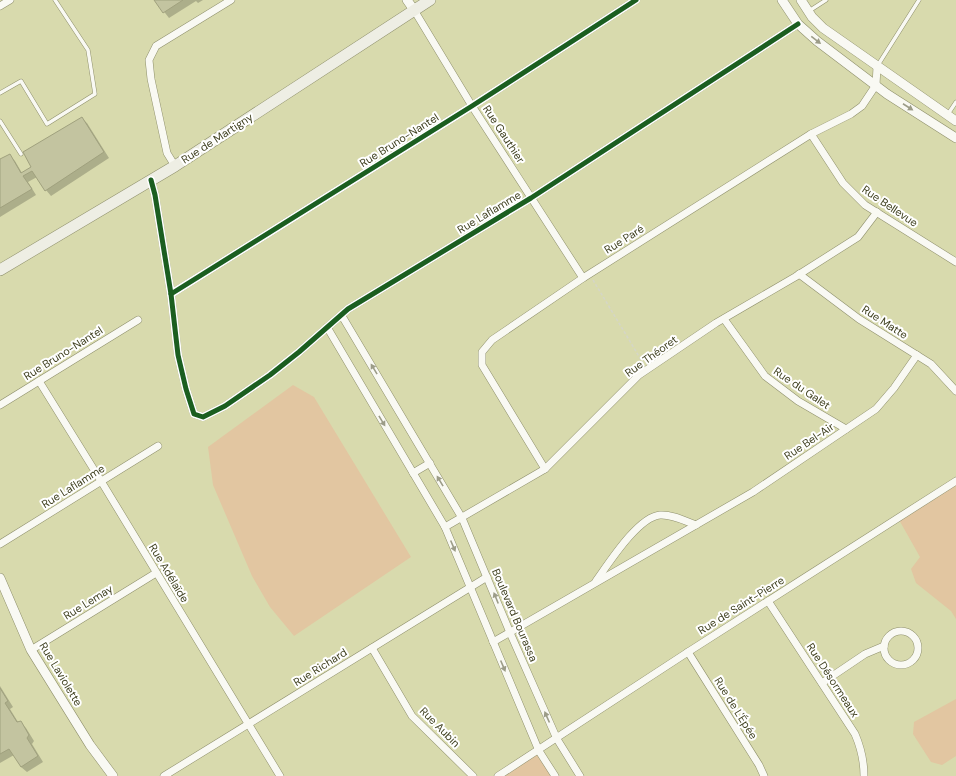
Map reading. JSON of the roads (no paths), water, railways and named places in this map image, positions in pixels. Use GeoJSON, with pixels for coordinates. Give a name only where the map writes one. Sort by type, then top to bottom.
{"type":"FeatureCollection","features":[{"type":"Feature","properties":{"kind":"main road","name":"Rue de Martigny"},"geometry":{"type":"LineString","coordinates":[[0,270],[174,166],[430,0]]}},
{"type":"Feature","properties":{"kind":"street"},"geometry":{"type":"LineString","coordinates":[[0,6],[10,0]]}},
{"type":"Feature","properties":{"kind":"street"},"geometry":{"type":"LineString","coordinates":[[174,166],[167,153],[151,79],[149,60],[156,46],[231,0]]}},
{"type":"Feature","properties":{"kind":"street","name":"Rue Gauthier"},"geometry":{"type":"LineString","coordinates":[[407,0],[531,198],[586,276]]}},
{"type":"Feature","properties":{"kind":"street","name":"Rue Bruno-Nantel"},"geometry":{"type":"LineString","coordinates":[[171,294],[472,106],[636,0]]}},
{"type":"Feature","properties":{"kind":"street"},"geometry":{"type":"LineString","coordinates":[[782,0],[798,24],[817,40],[887,94],[956,138]]}},
{"type":"Feature","properties":{"kind":"street"},"geometry":{"type":"LineString","coordinates":[[800,0],[823,28],[956,121]]}},
{"type":"Feature","properties":{"kind":"street","name":"Rue Laflamme"},"geometry":{"type":"LineString","coordinates":[[171,294],[178,355],[186,389],[194,414],[203,417],[226,406],[270,375],[300,352],[348,310],[531,198],[798,24]]}},
{"type":"Feature","properties":{"kind":"street"},"geometry":{"type":"LineString","coordinates":[[876,85],[877,67]]}},
{"type":"Feature","properties":{"kind":"street","name":"Rue Paré"},"geometry":{"type":"LineString","coordinates":[[545,469],[482,366],[482,352],[492,340],[586,276],[811,134],[851,114],[862,106],[876,85]]}},
{"type":"Feature","properties":{"kind":"street","name":"Rue Bellevue"},"geometry":{"type":"LineString","coordinates":[[811,134],[843,183],[865,205],[956,262]]}},
{"type":"Feature","properties":{"kind":"street"},"geometry":{"type":"LineString","coordinates":[[151,180],[155,195],[171,294]]}},
{"type":"Feature","properties":{"kind":"street","name":"Rue Théoret"},"geometry":{"type":"LineString","coordinates":[[445,527],[545,469],[639,375],[724,318],[858,237],[877,212]]}},
{"type":"Feature","properties":{"kind":"street","name":"Rue Matte"},"geometry":{"type":"LineString","coordinates":[[799,274],[859,318],[931,364],[956,391]]}},
{"type":"Feature","properties":{"kind":"street","name":"Boulevard Bourassa"},"geometry":{"type":"LineString","coordinates":[[342,316],[462,517],[557,739],[580,776]]}},
{"type":"Feature","properties":{"kind":"street","name":"Rue du Galet"},"geometry":{"type":"LineString","coordinates":[[724,318],[765,376],[798,401],[846,429]]}},
{"type":"Feature","properties":{"kind":"street","name":"Rue Bruno-Nantel"},"geometry":{"type":"LineString","coordinates":[[0,405],[138,320]]}},
{"type":"Feature","properties":{"kind":"street"},"geometry":{"type":"LineString","coordinates":[[327,328],[445,527],[539,751],[555,776]]}},
{"type":"Feature","properties":{"kind":"street","name":"Rue Bel-Air"},"geometry":{"type":"LineString","coordinates":[[493,642],[753,492],[876,409],[894,388],[917,355]]}},
{"type":"Feature","properties":{"kind":"street","name":"Rue Adélaïde"},"geometry":{"type":"LineString","coordinates":[[39,381],[280,776]]}},
{"type":"Feature","properties":{"kind":"street","name":"Rue Laflamme"},"geometry":{"type":"LineString","coordinates":[[0,544],[158,446]]}},
{"type":"Feature","properties":{"kind":"street"},"geometry":{"type":"LineString","coordinates":[[413,473],[430,463]]}},
{"type":"Feature","properties":{"kind":"street","name":"Rue de Saint-Pierre"},"geometry":{"type":"LineString","coordinates":[[539,751],[688,652],[956,481]]}},
{"type":"Feature","properties":{"kind":"street","name":"Rue Bel-Air"},"geometry":{"type":"LineString","coordinates":[[595,582],[616,554],[646,520],[660,515],[676,517],[696,525]]}},
{"type":"Feature","properties":{"kind":"street","name":"Rue Lemay"},"geometry":{"type":"LineString","coordinates":[[31,650],[156,572]]}},
{"type":"Feature","properties":{"kind":"street","name":"Rue Richard"},"geometry":{"type":"LineString","coordinates":[[164,776],[487,577]]}},
{"type":"Feature","properties":{"kind":"street","name":"Rue Laviolette"},"geometry":{"type":"LineString","coordinates":[[0,578],[31,650],[90,745],[113,776]]}},
{"type":"Feature","properties":{"kind":"street","name":"Rue Désormeaux"},"geometry":{"type":"LineString","coordinates":[[768,601],[855,734],[861,749],[864,764],[864,776]]}},
{"type":"Feature","properties":{"kind":"street"},"geometry":{"type":"LineString","coordinates":[[900,630],[906,631],[916,638],[919,649],[914,659],[905,665],[900,665],[894,664],[886,657],[884,646],[885,640],[894,632],[900,630]]}},
{"type":"Feature","properties":{"kind":"street"},"geometry":{"type":"LineString","coordinates":[[822,683],[865,654],[884,646]]}},
{"type":"Feature","properties":{"kind":"street","name":"Rue Aubin"},"geometry":{"type":"LineString","coordinates":[[372,648],[412,716],[473,776]]}},
{"type":"Feature","properties":{"kind":"street","name":"Rue de L'Épée"},"geometry":{"type":"LineString","coordinates":[[688,652],[760,765],[764,776]]}},
{"type":"Feature","properties":{"kind":"street"},"geometry":{"type":"LineString","coordinates":[[498,776],[539,751]]}},
{"type":"Feature","properties":{"kind":"lane"},"geometry":{"type":"LineString","coordinates":[[0,93],[21,81],[47,124],[95,94],[88,50],[55,0]]}},
{"type":"Feature","properties":{"kind":"lane"},"geometry":{"type":"LineString","coordinates":[[808,11],[826,0]]}},
{"type":"Feature","properties":{"kind":"lane"},"geometry":{"type":"LineString","coordinates":[[877,67],[918,0]]}},
{"type":"Feature","properties":{"kind":"lane"},"geometry":{"type":"LineString","coordinates":[[947,115],[956,102]]}},
{"type":"Feature","properties":{"kind":"lane"},"geometry":{"type":"LineString","coordinates":[[0,121],[21,154]]}}]}
